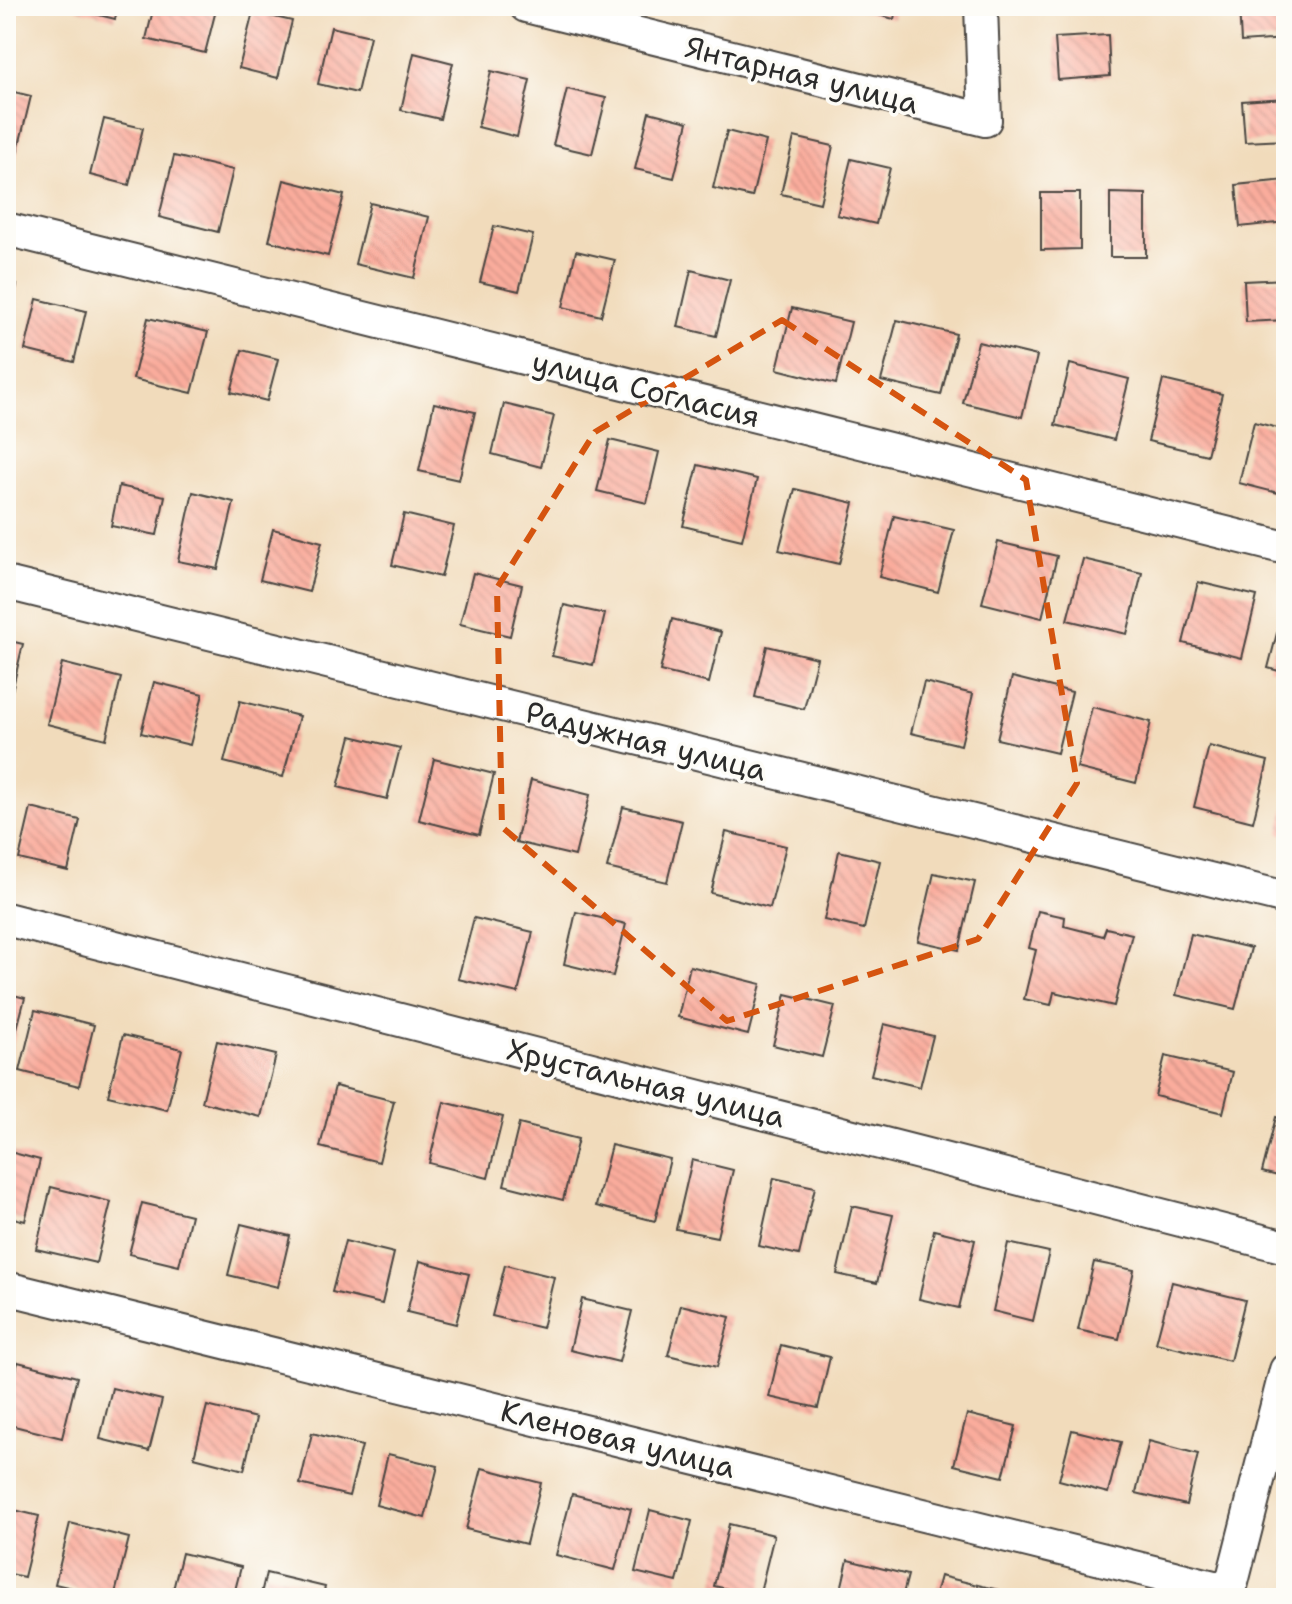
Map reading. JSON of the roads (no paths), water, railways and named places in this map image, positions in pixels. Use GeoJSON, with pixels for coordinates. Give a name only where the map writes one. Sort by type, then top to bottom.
{"type":"FeatureCollection","features":[{"type":"Feature","properties":{"kind":"street","name":"Янтарная улица"},"geometry":{"type":"LineString","coordinates":[[526,6],[985,120],[981,6]]}},
{"type":"Feature","properties":{"kind":"street","name":"улица Согласия"},"geometry":{"type":"LineString","coordinates":[[6,229],[1286,548]]}},
{"type":"Feature","properties":{"kind":"street","name":"Радужная улица"},"geometry":{"type":"LineString","coordinates":[[6,583],[1286,898]]}},
{"type":"Feature","properties":{"kind":"street","name":"Хрустальная улица"},"geometry":{"type":"LineString","coordinates":[[6,919],[1286,1247]]}},
{"type":"Feature","properties":{"kind":"street","name":"Кленовая улица"},"geometry":{"type":"LineString","coordinates":[[6,1288],[1229,1594]]}},
{"type":"Feature","properties":{"kind":"street"},"geometry":{"type":"LineString","coordinates":[[1229,1594],[1286,1370]]}}]}
